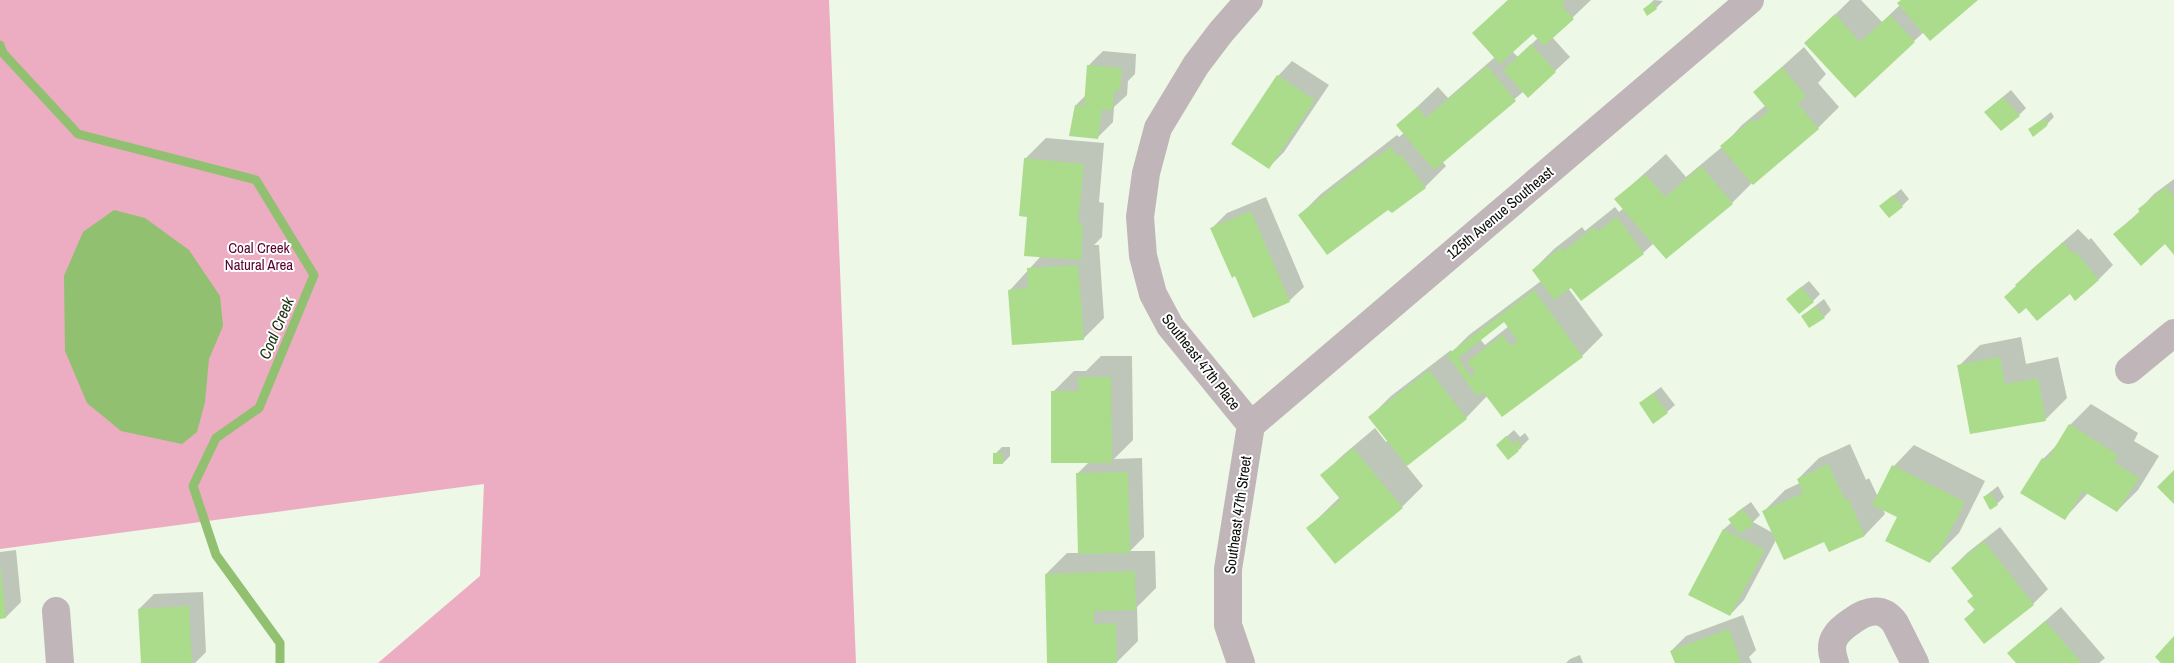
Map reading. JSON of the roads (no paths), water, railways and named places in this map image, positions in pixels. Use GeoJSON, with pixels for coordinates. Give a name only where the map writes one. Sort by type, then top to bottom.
{"type":"FeatureCollection","features":[{"type":"Feature","properties":{"kind":"street","name":"Southeast 47th Place"},"geometry":{"type":"LineString","coordinates":[[1249,0],[1196,65],[1158,128],[1146,173],[1140,218],[1143,256],[1153,294],[1170,326],[1251,426]]}},
{"type":"Feature","properties":{"kind":"street","name":"125th Avenue Southeast"},"geometry":{"type":"LineString","coordinates":[[1251,426],[1750,0]]}},
{"type":"Feature","properties":{"kind":"street"},"geometry":{"type":"LineString","coordinates":[[2130,370],[2174,333]]}},
{"type":"Feature","properties":{"kind":"street","name":"Southeast 47th Street"},"geometry":{"type":"LineString","coordinates":[[1241,663],[1228,625],[1228,569],[1251,426]]}},
{"type":"Feature","properties":{"kind":"street"},"geometry":{"type":"LineString","coordinates":[[1835,663],[1832,646],[1838,632],[1862,613],[1878,610],[1891,617],[1915,663]]}},
{"type":"Feature","properties":{"kind":"street"},"geometry":{"type":"LineString","coordinates":[[56,611],[60,663]]}},
{"type":"Feature","properties":{"kind":"waterway","name":"Coal Creek"},"geometry":{"type":"LineString","coordinates":[[0,45],[3,53],[78,134],[256,180],[314,275],[259,408],[216,438],[193,486],[216,555],[280,643],[280,663]]}},
{"type":"Feature","properties":{"kind":"park label","name":"Coal Creek Natural Area"},"geometry":{"type":"Point","coordinates":[259,256]}}]}
